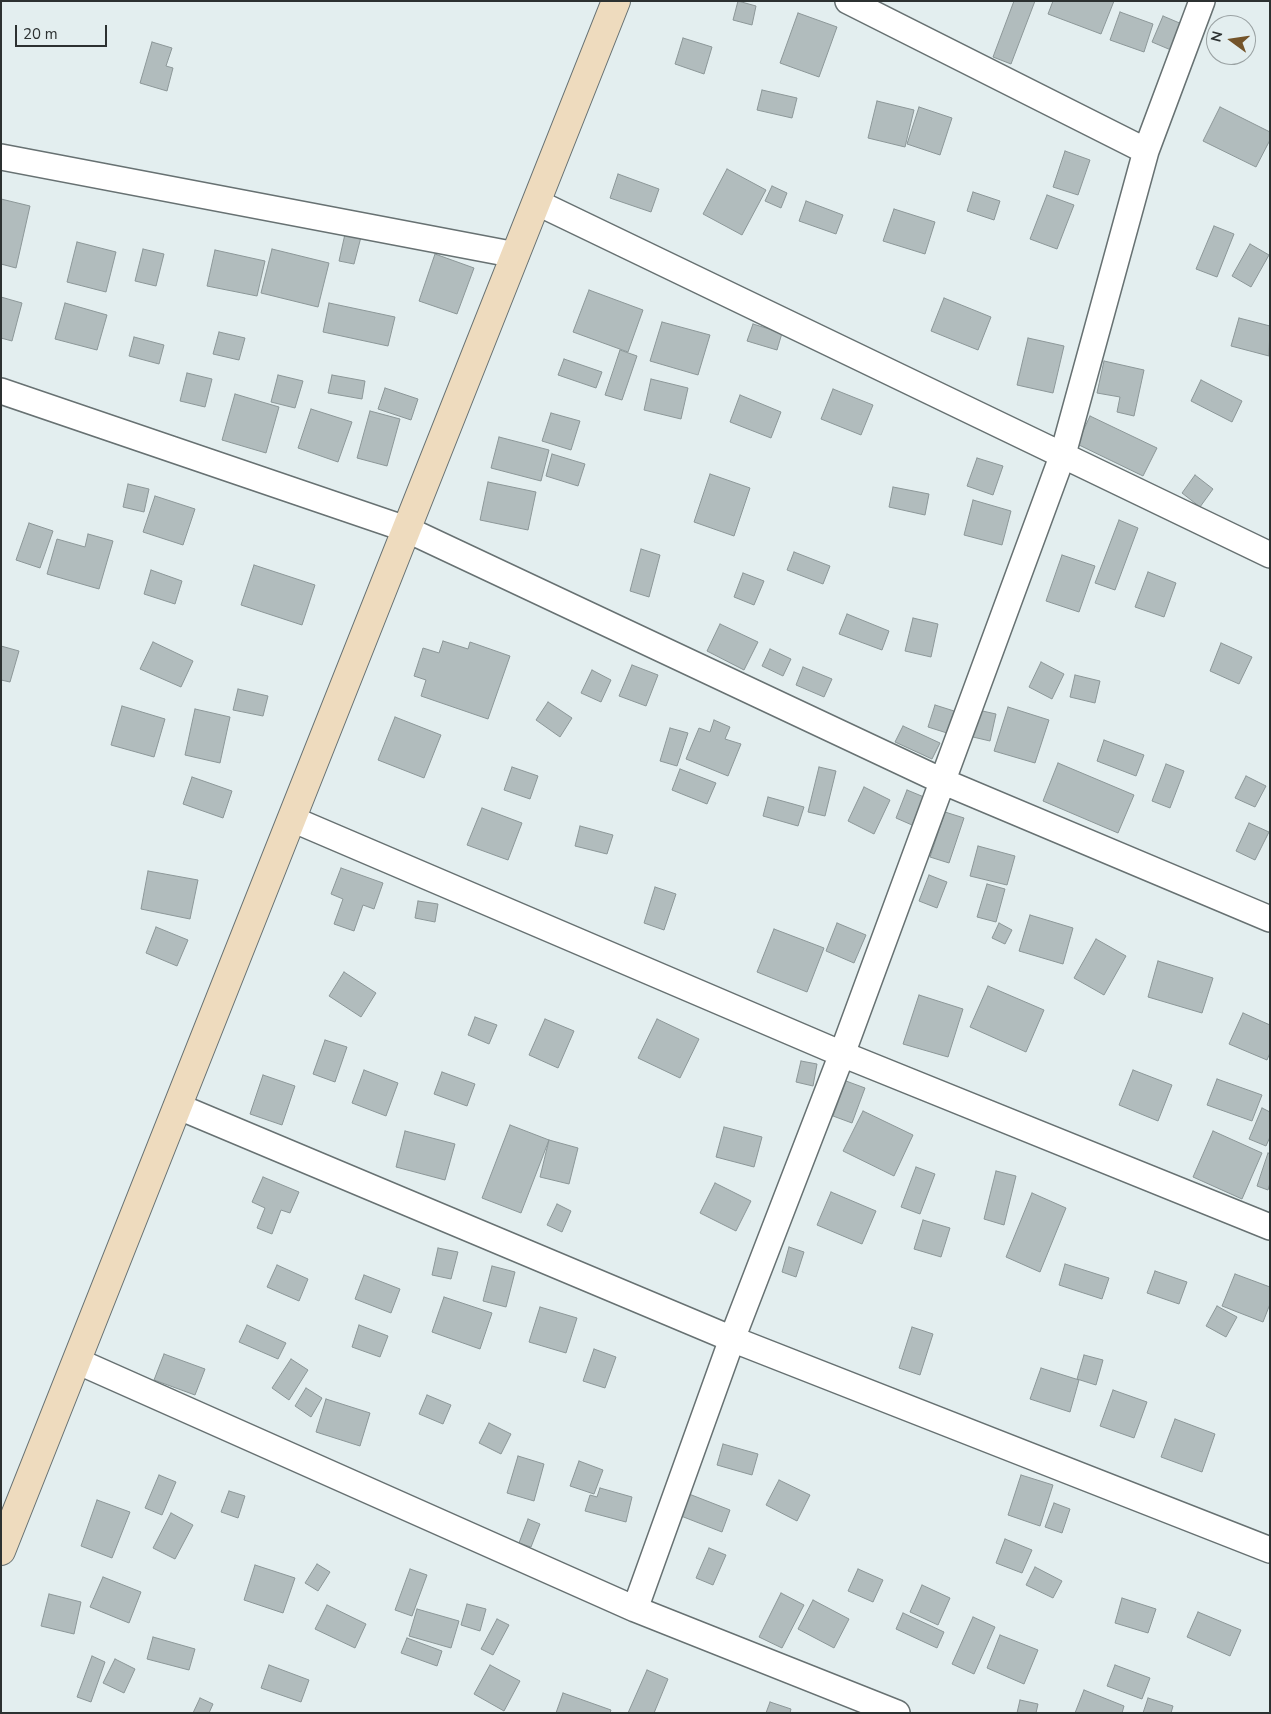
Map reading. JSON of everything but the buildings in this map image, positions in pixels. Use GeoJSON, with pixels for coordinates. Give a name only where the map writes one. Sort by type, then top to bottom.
{"type":"FeatureCollection","features":[{"type":"Feature","properties":{"kind":"street"},"geometry":{"type":"LineString","coordinates":[[1,1551],[616,1]]}},
{"type":"Feature","properties":{"kind":"street"},"geometry":{"type":"LineString","coordinates":[[848,1],[1146,151]]}},
{"type":"Feature","properties":{"kind":"street"},"geometry":{"type":"LineString","coordinates":[[635,1609],[732,1339],[842,1054],[1063,454],[1146,151],[1202,1]]}},
{"type":"Feature","properties":{"kind":"street"},"geometry":{"type":"LineString","coordinates":[[1,157],[516,255]]}},
{"type":"Feature","properties":{"kind":"street"},"geometry":{"type":"LineString","coordinates":[[536,202],[1270,555]]}},
{"type":"Feature","properties":{"kind":"street"},"geometry":{"type":"LineString","coordinates":[[1,391],[406,529],[942,781],[1270,919]]}},
{"type":"Feature","properties":{"kind":"street"},"geometry":{"type":"LineString","coordinates":[[292,819],[842,1054],[1270,1227]]}},
{"type":"Feature","properties":{"kind":"street"},"geometry":{"type":"LineString","coordinates":[[177,1106],[732,1339],[1270,1550]]}},
{"type":"Feature","properties":{"kind":"street"},"geometry":{"type":"LineString","coordinates":[[77,1361],[635,1609],[897,1713]]}}]}
